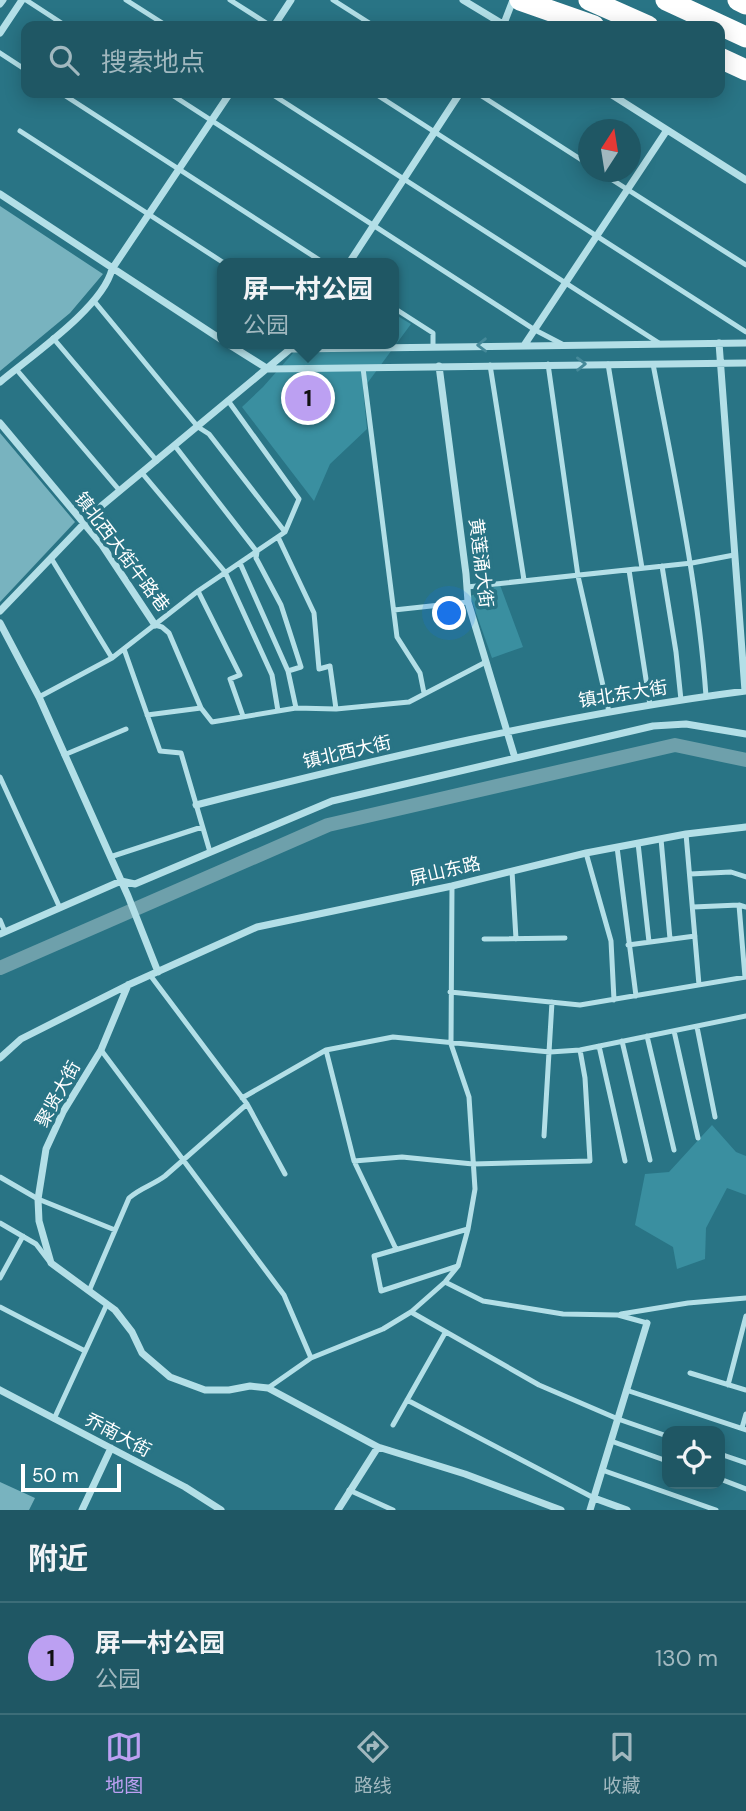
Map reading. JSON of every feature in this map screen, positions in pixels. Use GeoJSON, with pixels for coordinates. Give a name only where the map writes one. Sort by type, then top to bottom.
{"type":"FeatureCollection","features":[{"type":"Feature","properties":{"kind":"highway"},"geometry":{"type":"LineString","coordinates":[[520,0],[580,21]]}},
{"type":"Feature","properties":{"kind":"highway"},"geometry":{"type":"LineString","coordinates":[[589,0],[637,21]]}},
{"type":"Feature","properties":{"kind":"highway"},"geometry":{"type":"LineString","coordinates":[[666,0],[711,21]]}},
{"type":"Feature","properties":{"kind":"highway"},"geometry":{"type":"LineString","coordinates":[[738,0],[746,4]]}},
{"type":"Feature","properties":{"kind":"highway"},"geometry":{"type":"LineString","coordinates":[[725,27],[746,37]]}},
{"type":"Feature","properties":{"kind":"highway"},"geometry":{"type":"LineString","coordinates":[[725,60],[746,70]]}},
{"type":"Feature","properties":{"kind":"highway"},"geometry":{"type":"LineString","coordinates":[[725,74],[746,82]]}},
{"type":"Feature","properties":{"kind":"street"},"geometry":{"type":"LineString","coordinates":[[0,33],[24,0]]}},
{"type":"Feature","properties":{"kind":"street"},"geometry":{"type":"LineString","coordinates":[[276,21],[291,0]]}},
{"type":"Feature","properties":{"kind":"street"},"geometry":{"type":"LineString","coordinates":[[463,0],[496,21]]}},
{"type":"Feature","properties":{"kind":"street"},"geometry":{"type":"LineString","coordinates":[[506,21],[513,0]]}},
{"type":"Feature","properties":{"kind":"street"},"geometry":{"type":"LineString","coordinates":[[0,382],[94,301],[109,282],[112,269],[227,98]]}},
{"type":"Feature","properties":{"kind":"street"},"geometry":{"type":"LineString","coordinates":[[352,258],[457,98]]}},
{"type":"Feature","properties":{"kind":"street"},"geometry":{"type":"LineString","coordinates":[[617,98],[746,180]]}},
{"type":"Feature","properties":{"kind":"street"},"geometry":{"type":"LineString","coordinates":[[525,344],[667,130]]}},
{"type":"Feature","properties":{"kind":"street"},"geometry":{"type":"LineString","coordinates":[[0,194],[217,337]]}},
{"type":"Feature","properties":{"kind":"street"},"geometry":{"type":"LineString","coordinates":[[719,343],[734,555],[742,601],[745,691]]}},
{"type":"Feature","properties":{"kind":"street"},"geometry":{"type":"LineString","coordinates":[[399,346],[746,343]]}},
{"type":"Feature","properties":{"kind":"street"},"geometry":{"type":"LineString","coordinates":[[236,349],[268,369],[746,363]]}},
{"type":"Feature","properties":{"kind":"street"},"geometry":{"type":"LineString","coordinates":[[0,611],[84,524],[120,491],[291,349]]}},
{"type":"Feature","properties":{"kind":"street","name":"黄莲涌大街"},"geometry":{"type":"LineString","coordinates":[[439,366],[468,602],[484,663],[515,758]]}},
{"type":"Feature","properties":{"kind":"street","name":"镇北西大街牛路巷"},"geometry":{"type":"LineString","coordinates":[[0,423],[102,545],[155,625]]}},
{"type":"Feature","properties":{"kind":"street"},"geometry":{"type":"LineString","coordinates":[[0,623],[39,697],[128,896],[144,934],[154,973]]}},
{"type":"Feature","properties":{"kind":"street","name":"镇北东大街"},"geometry":{"type":"LineString","coordinates":[[506,730],[745,691]]}},
{"type":"Feature","properties":{"kind":"street"},"geometry":{"type":"LineString","coordinates":[[3,933],[121,881],[135,884],[332,800],[653,726],[686,724],[746,734]]}},
{"type":"Feature","properties":{"kind":"street","name":"镇北西大街"},"geometry":{"type":"LineString","coordinates":[[196,805],[506,730]]}},
{"type":"Feature","properties":{"kind":"street","name":"屏山东路"},"geometry":{"type":"LineString","coordinates":[[0,1058],[21,1039],[128,985],[257,927],[452,886],[586,853],[687,834],[746,827]]}},
{"type":"Feature","properties":{"kind":"street","name":"聚贤大街"},"geometry":{"type":"LineString","coordinates":[[51,1263],[39,1221],[38,1199],[47,1149],[64,1112],[102,1049],[128,985]]}},
{"type":"Feature","properties":{"kind":"street"},"geometry":{"type":"LineString","coordinates":[[51,1263],[115,1310],[132,1332],[142,1353],[170,1377],[205,1390],[229,1390],[250,1386],[268,1388],[378,1447],[465,1474],[561,1510]]}},
{"type":"Feature","properties":{"kind":"street"},"geometry":{"type":"LineString","coordinates":[[590,1510],[647,1323]]}},
{"type":"Feature","properties":{"kind":"street","name":"乔南大街"},"geometry":{"type":"LineString","coordinates":[[0,1390],[185,1488],[221,1510]]}},
{"type":"Feature","properties":{"kind":"street"},"geometry":{"type":"LineString","coordinates":[[339,1510],[378,1447]]}},
{"type":"Feature","properties":{"kind":"street"},"geometry":{"type":"LineString","coordinates":[[82,1510],[110,1448]]}},
{"type":"Feature","properties":{"kind":"street"},"geometry":{"type":"LineString","coordinates":[[594,1498],[627,1510]]}},
{"type":"Feature","properties":{"kind":"lane"},"geometry":{"type":"LineString","coordinates":[[24,0],[58,21]]}},
{"type":"Feature","properties":{"kind":"lane"},"geometry":{"type":"LineString","coordinates":[[126,0],[159,21]]}},
{"type":"Feature","properties":{"kind":"lane"},"geometry":{"type":"LineString","coordinates":[[230,0],[264,21]]}},
{"type":"Feature","properties":{"kind":"lane"},"geometry":{"type":"LineString","coordinates":[[332,0],[365,21]]}},
{"type":"Feature","properties":{"kind":"lane"},"geometry":{"type":"LineString","coordinates":[[0,52],[21,67]]}},
{"type":"Feature","properties":{"kind":"lane"},"geometry":{"type":"LineString","coordinates":[[69,98],[316,258]]}},
{"type":"Feature","properties":{"kind":"lane"},"geometry":{"type":"LineString","coordinates":[[176,98],[534,330],[562,344]]}},
{"type":"Feature","properties":{"kind":"lane"},"geometry":{"type":"LineString","coordinates":[[278,98],[659,343]]}},
{"type":"Feature","properties":{"kind":"lane"},"geometry":{"type":"LineString","coordinates":[[382,98],[746,332]]}},
{"type":"Feature","properties":{"kind":"lane"},"geometry":{"type":"LineString","coordinates":[[485,98],[578,157]]}},
{"type":"Feature","properties":{"kind":"lane"},"geometry":{"type":"LineString","coordinates":[[20,131],[217,259]]}},
{"type":"Feature","properties":{"kind":"lane"},"geometry":{"type":"LineString","coordinates":[[616,182],[746,265]]}},
{"type":"Feature","properties":{"kind":"lane"},"geometry":{"type":"LineString","coordinates":[[94,301],[198,427],[209,434],[285,532]]}},
{"type":"Feature","properties":{"kind":"lane"},"geometry":{"type":"LineString","coordinates":[[399,311],[433,334],[433,346]]}},
{"type":"Feature","properties":{"kind":"lane"},"geometry":{"type":"LineString","coordinates":[[53,338],[157,461]]}},
{"type":"Feature","properties":{"kind":"lane"},"geometry":{"type":"LineString","coordinates":[[548,364],[578,576],[608,712]]}},
{"type":"Feature","properties":{"kind":"lane"},"geometry":{"type":"LineString","coordinates":[[608,364],[642,568]]}},
{"type":"Feature","properties":{"kind":"lane"},"geometry":{"type":"LineString","coordinates":[[653,364],[692,563],[706,696]]}},
{"type":"Feature","properties":{"kind":"lane"},"geometry":{"type":"LineString","coordinates":[[489,365],[524,580]]}},
{"type":"Feature","properties":{"kind":"lane"},"geometry":{"type":"LineString","coordinates":[[363,368],[397,637],[420,673],[424,693]]}},
{"type":"Feature","properties":{"kind":"lane"},"geometry":{"type":"LineString","coordinates":[[16,369],[120,491]]}},
{"type":"Feature","properties":{"kind":"lane"},"geometry":{"type":"LineString","coordinates":[[39,697],[112,658],[198,591],[285,532],[299,499],[229,402]]}},
{"type":"Feature","properties":{"kind":"lane"},"geometry":{"type":"LineString","coordinates":[[175,446],[257,552],[256,558],[281,605],[302,667],[288,671]]}},
{"type":"Feature","properties":{"kind":"lane"},"geometry":{"type":"LineString","coordinates":[[142,473],[225,572],[272,675],[278,711]]}},
{"type":"Feature","properties":{"kind":"lane"},"geometry":{"type":"LineString","coordinates":[[278,537],[314,613],[319,668],[330,666],[336,709]]}},
{"type":"Feature","properties":{"kind":"lane"},"geometry":{"type":"LineString","coordinates":[[467,587],[692,563],[734,555]]}},
{"type":"Feature","properties":{"kind":"lane"},"geometry":{"type":"LineString","coordinates":[[51,558],[112,658]]}},
{"type":"Feature","properties":{"kind":"lane"},"geometry":{"type":"LineString","coordinates":[[240,563],[288,671],[296,708]]}},
{"type":"Feature","properties":{"kind":"lane"},"geometry":{"type":"LineString","coordinates":[[662,566],[681,700]]}},
{"type":"Feature","properties":{"kind":"lane"},"geometry":{"type":"LineString","coordinates":[[629,570],[650,705]]}},
{"type":"Feature","properties":{"kind":"lane"},"geometry":{"type":"LineString","coordinates":[[198,591],[240,674],[230,679],[243,716]]}},
{"type":"Feature","properties":{"kind":"lane"},"geometry":{"type":"LineString","coordinates":[[394,610],[468,602]]}},
{"type":"Feature","properties":{"kind":"lane","name":"镇北西大街牛路巷"},"geometry":{"type":"LineString","coordinates":[[155,625],[169,633],[201,708]]}},
{"type":"Feature","properties":{"kind":"lane"},"geometry":{"type":"LineString","coordinates":[[124,649],[160,751],[181,753],[210,852]]}},
{"type":"Feature","properties":{"kind":"lane"},"geometry":{"type":"LineString","coordinates":[[147,715],[201,708],[212,722],[296,708],[336,709],[409,702],[484,663]]}},
{"type":"Feature","properties":{"kind":"lane"},"geometry":{"type":"LineString","coordinates":[[64,755],[126,729]]}},
{"type":"Feature","properties":{"kind":"lane"},"geometry":{"type":"LineString","coordinates":[[0,777],[60,908]]}},
{"type":"Feature","properties":{"kind":"lane"},"geometry":{"type":"LineString","coordinates":[[110,857],[202,827]]}},
{"type":"Feature","properties":{"kind":"lane"},"geometry":{"type":"LineString","coordinates":[[687,834],[699,985]]}},
{"type":"Feature","properties":{"kind":"lane"},"geometry":{"type":"LineString","coordinates":[[661,839],[670,939]]}},
{"type":"Feature","properties":{"kind":"lane"},"geometry":{"type":"LineString","coordinates":[[638,843],[649,942]]}},
{"type":"Feature","properties":{"kind":"lane"},"geometry":{"type":"LineString","coordinates":[[617,847],[636,996]]}},
{"type":"Feature","properties":{"kind":"lane"},"geometry":{"type":"LineString","coordinates":[[586,853],[611,941],[614,1000]]}},
{"type":"Feature","properties":{"kind":"lane"},"geometry":{"type":"LineString","coordinates":[[512,871],[516,939]]}},
{"type":"Feature","properties":{"kind":"lane"},"geometry":{"type":"LineString","coordinates":[[690,874],[731,872],[746,877]]}},
{"type":"Feature","properties":{"kind":"lane"},"geometry":{"type":"LineString","coordinates":[[268,1388],[311,1358],[383,1329],[411,1312],[445,1282],[458,1266],[475,1189],[469,1097],[451,1044],[452,886]]}},
{"type":"Feature","properties":{"kind":"lane"},"geometry":{"type":"LineString","coordinates":[[450,992],[580,1005],[745,977],[743,906],[692,906]]}},
{"type":"Feature","properties":{"kind":"lane"},"geometry":{"type":"LineString","coordinates":[[0,920],[3,933]]}},
{"type":"Feature","properties":{"kind":"lane"},"geometry":{"type":"LineString","coordinates":[[628,945],[695,936]]}},
{"type":"Feature","properties":{"kind":"lane"},"geometry":{"type":"LineString","coordinates":[[484,939],[565,938]]}},
{"type":"Feature","properties":{"kind":"lane"},"geometry":{"type":"LineString","coordinates":[[154,973],[247,1104],[285,1174]]}},
{"type":"Feature","properties":{"kind":"lane"},"geometry":{"type":"LineString","coordinates":[[544,1136],[552,1002]]}},
{"type":"Feature","properties":{"kind":"lane"},"geometry":{"type":"LineString","coordinates":[[242,1098],[326,1050],[393,1037],[550,1052],[580,1050],[746,1016]]}},
{"type":"Feature","properties":{"kind":"lane"},"geometry":{"type":"LineString","coordinates":[[697,1027],[715,1117]]}},
{"type":"Feature","properties":{"kind":"lane"},"geometry":{"type":"LineString","coordinates":[[674,1031],[698,1138]]}},
{"type":"Feature","properties":{"kind":"lane"},"geometry":{"type":"LineString","coordinates":[[647,1037],[674,1150]]}},
{"type":"Feature","properties":{"kind":"lane"},"geometry":{"type":"LineString","coordinates":[[622,1041],[650,1160]]}},
{"type":"Feature","properties":{"kind":"lane"},"geometry":{"type":"LineString","coordinates":[[599,1046],[625,1161]]}},
{"type":"Feature","properties":{"kind":"lane"},"geometry":{"type":"LineString","coordinates":[[102,1049],[284,1294],[311,1358]]}},
{"type":"Feature","properties":{"kind":"lane"},"geometry":{"type":"LineString","coordinates":[[326,1050],[354,1161],[396,1249]]}},
{"type":"Feature","properties":{"kind":"lane"},"geometry":{"type":"LineString","coordinates":[[354,1161],[402,1157],[473,1164],[590,1161],[585,1078],[580,1050]]}},
{"type":"Feature","properties":{"kind":"lane"},"geometry":{"type":"LineString","coordinates":[[89,1291],[129,1198],[139,1188],[155,1183],[247,1104]]}},
{"type":"Feature","properties":{"kind":"lane"},"geometry":{"type":"LineString","coordinates":[[0,1177],[38,1199],[115,1230]]}},
{"type":"Feature","properties":{"kind":"lane"},"geometry":{"type":"LineString","coordinates":[[0,1223],[36,1244],[51,1263]]}},
{"type":"Feature","properties":{"kind":"lane"},"geometry":{"type":"LineString","coordinates":[[458,1266],[382,1291],[374,1256],[468,1229]]}},
{"type":"Feature","properties":{"kind":"lane"},"geometry":{"type":"LineString","coordinates":[[0,1278],[23,1236]]}},
{"type":"Feature","properties":{"kind":"lane"},"geometry":{"type":"LineString","coordinates":[[445,1282],[483,1301],[563,1314],[618,1315],[688,1303],[746,1298]]}},
{"type":"Feature","properties":{"kind":"lane"},"geometry":{"type":"LineString","coordinates":[[54,1419],[107,1304]]}},
{"type":"Feature","properties":{"kind":"lane"},"geometry":{"type":"LineString","coordinates":[[0,1307],[85,1352]]}},
{"type":"Feature","properties":{"kind":"lane"},"geometry":{"type":"LineString","coordinates":[[411,1312],[538,1385],[662,1434]]}},
{"type":"Feature","properties":{"kind":"lane"},"geometry":{"type":"LineString","coordinates":[[618,1315],[647,1323]]}},
{"type":"Feature","properties":{"kind":"lane"},"geometry":{"type":"LineString","coordinates":[[728,1385],[746,1316]]}},
{"type":"Feature","properties":{"kind":"lane"},"geometry":{"type":"LineString","coordinates":[[393,1425],[445,1333]]}},
{"type":"Feature","properties":{"kind":"lane"},"geometry":{"type":"LineString","coordinates":[[690,1373],[746,1390]]}},
{"type":"Feature","properties":{"kind":"lane"},"geometry":{"type":"LineString","coordinates":[[626,1390],[744,1429],[746,1414]]}},
{"type":"Feature","properties":{"kind":"lane"},"geometry":{"type":"LineString","coordinates":[[407,1400],[594,1498]]}},
{"type":"Feature","properties":{"kind":"lane"},"geometry":{"type":"LineString","coordinates":[[611,1441],[662,1459]]}},
{"type":"Feature","properties":{"kind":"lane"},"geometry":{"type":"LineString","coordinates":[[725,1456],[746,1463]]}},
{"type":"Feature","properties":{"kind":"lane"},"geometry":{"type":"LineString","coordinates":[[602,1470],[716,1510]]}},
{"type":"Feature","properties":{"kind":"lane"},"geometry":{"type":"LineString","coordinates":[[725,1481],[746,1489]]}},
{"type":"Feature","properties":{"kind":"lane"},"geometry":{"type":"LineString","coordinates":[[349,1490],[393,1510]]}},
{"type":"Feature","properties":{"kind":"shaded area"},"geometry":{"type":"Polygon","coordinates":[[[399,317],[411,324],[399,340],[399,317]]]}},
{"type":"Feature","properties":{"kind":"shaded area"},"geometry":{"type":"Polygon","coordinates":[[[297,349],[393,349],[363,389],[367,429],[330,464],[314,501],[242,407],[297,349]]]}},
{"type":"Feature","properties":{"kind":"shaded area"},"geometry":{"type":"Polygon","coordinates":[[[500,585],[523,647],[492,658],[470,596],[500,585]]]}},
{"type":"Feature","properties":{"kind":"shaded area"},"geometry":{"type":"Polygon","coordinates":[[[712,1125],[736,1152],[746,1156],[746,1195],[727,1188],[706,1228],[705,1259],[677,1269],[673,1247],[635,1225],[645,1174],[669,1172],[712,1125]]]}},
{"type":"Feature","properties":{"kind":"building"},"geometry":{"type":"Polygon","coordinates":[[[0,206],[103,274],[70,313],[0,371],[0,206]]]}},
{"type":"Feature","properties":{"kind":"building"},"geometry":{"type":"Polygon","coordinates":[[[0,433],[75,522],[0,602],[0,433]]]}},
{"type":"Feature","properties":{"kind":"building"},"geometry":{"type":"Polygon","coordinates":[[[0,1482],[35,1498],[29,1510],[0,1510],[0,1482]]]}},
{"type":"Feature","properties":{"kind":"waterway"},"geometry":{"type":"LineString","coordinates":[[0,968],[328,825],[675,745],[746,760]]}},
{"type":"Feature","properties":{"kind":"place","name":"屏一村公园"},"geometry":{"type":"Point","coordinates":[308,398]}}]}
